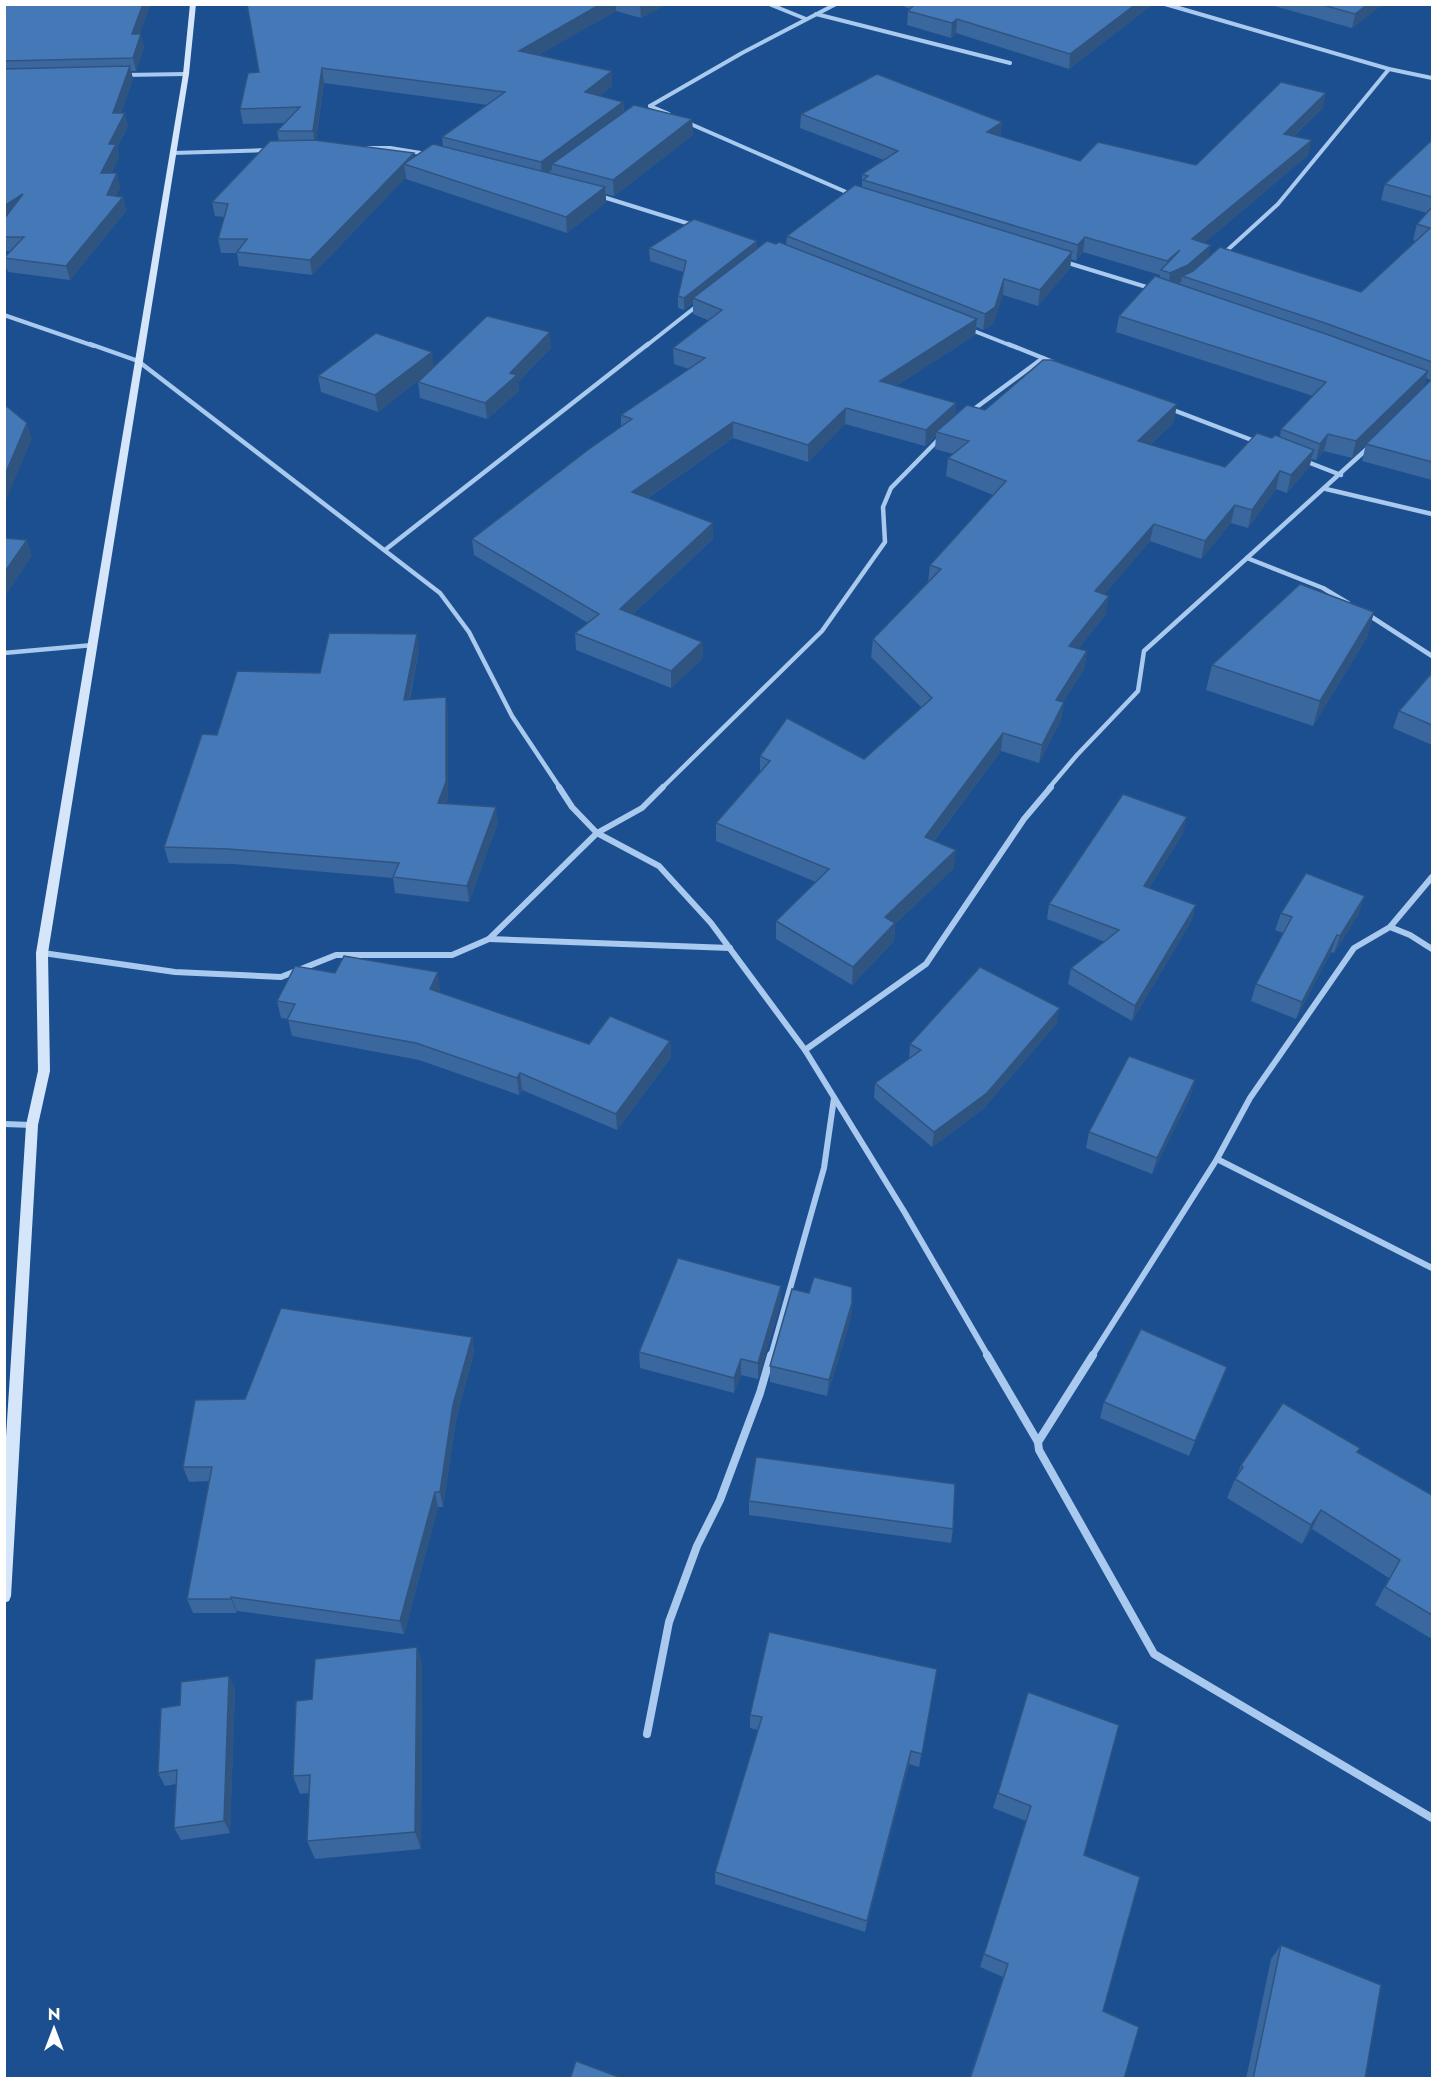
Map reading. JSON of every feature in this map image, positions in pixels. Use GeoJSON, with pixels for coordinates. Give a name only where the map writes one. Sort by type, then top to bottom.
{"type":"FeatureCollection","features":[{"type":"Feature","properties":{"kind":"street"},"geometry":{"type":"LineString","coordinates":[[4,1596],[7,1509],[32,1125],[44,1071],[42,953],[186,74],[193,4]]}},
{"type":"Feature","properties":{"kind":"street"},"geometry":{"type":"LineString","coordinates":[[769,4],[806,19]]}},
{"type":"Feature","properties":{"kind":"street"},"geometry":{"type":"LineString","coordinates":[[643,110],[836,4]]}},
{"type":"Feature","properties":{"kind":"street"},"geometry":{"type":"LineString","coordinates":[[1165,4],[1389,69],[1432,78]]}},
{"type":"Feature","properties":{"kind":"street"},"geometry":{"type":"LineString","coordinates":[[816,14],[1010,63]]}},
{"type":"Feature","properties":{"kind":"street"},"geometry":{"type":"LineString","coordinates":[[1218,258],[1278,204],[1389,69]]}},
{"type":"Feature","properties":{"kind":"street"},"geometry":{"type":"LineString","coordinates":[[118,76],[186,74]]}},
{"type":"Feature","properties":{"kind":"street"},"geometry":{"type":"LineString","coordinates":[[650,106],[672,116]]}},
{"type":"Feature","properties":{"kind":"street"},"geometry":{"type":"LineString","coordinates":[[682,120],[855,196]]}},
{"type":"Feature","properties":{"kind":"street"},"geometry":{"type":"LineString","coordinates":[[358,148],[390,148],[436,155]]}},
{"type":"Feature","properties":{"kind":"street"},"geometry":{"type":"LineString","coordinates":[[173,153],[279,149]]}},
{"type":"Feature","properties":{"kind":"street"},"geometry":{"type":"LineString","coordinates":[[599,196],[701,228]]}},
{"type":"Feature","properties":{"kind":"street"},"geometry":{"type":"LineString","coordinates":[[1056,259],[1157,290]]}},
{"type":"Feature","properties":{"kind":"street"},"geometry":{"type":"LineString","coordinates":[[385,550],[703,301]]}},
{"type":"Feature","properties":{"kind":"street"},"geometry":{"type":"LineString","coordinates":[[4,315],[138,361],[440,593],[469,632],[512,716],[572,807],[597,833],[659,866],[711,923],[805,1050],[905,1213],[1038,1442],[1039,1450],[1154,1654],[1432,1818]]}},
{"type":"Feature","properties":{"kind":"street"},"geometry":{"type":"LineString","coordinates":[[966,328],[1065,367]]}},
{"type":"Feature","properties":{"kind":"street"},"geometry":{"type":"LineString","coordinates":[[963,418],[1042,358]]}},
{"type":"Feature","properties":{"kind":"street"},"geometry":{"type":"LineString","coordinates":[[1164,406],[1264,445]]}},
{"type":"Feature","properties":{"kind":"street"},"geometry":{"type":"LineString","coordinates":[[42,953],[175,972],[281,976],[336,955],[452,955],[489,939],[597,833],[642,808],[822,631],[885,542],[883,507],[891,488],[946,431]]}},
{"type":"Feature","properties":{"kind":"street"},"geometry":{"type":"LineString","coordinates":[[805,1050],[926,964],[1024,819],[1077,755],[1138,691],[1144,651],[1326,489],[1374,443]]}},
{"type":"Feature","properties":{"kind":"street"},"geometry":{"type":"LineString","coordinates":[[1297,458],[1341,475]]}},
{"type":"Feature","properties":{"kind":"street"},"geometry":{"type":"LineString","coordinates":[[1326,489],[1432,514]]}},
{"type":"Feature","properties":{"kind":"street"},"geometry":{"type":"LineString","coordinates":[[1247,558],[1323,588],[1352,605]]}},
{"type":"Feature","properties":{"kind":"street"},"geometry":{"type":"LineString","coordinates":[[1362,611],[1432,656]]}},
{"type":"Feature","properties":{"kind":"street"},"geometry":{"type":"LineString","coordinates":[[4,653],[94,645]]}},
{"type":"Feature","properties":{"kind":"street"},"geometry":{"type":"LineString","coordinates":[[1038,1442],[1217,1159],[1250,1098],[1354,948],[1390,927],[1432,877]]}},
{"type":"Feature","properties":{"kind":"street"},"geometry":{"type":"LineString","coordinates":[[1390,927],[1410,935],[1432,949]]}},
{"type":"Feature","properties":{"kind":"street"},"geometry":{"type":"LineString","coordinates":[[489,939],[730,948]]}},
{"type":"Feature","properties":{"kind":"street"},"geometry":{"type":"LineString","coordinates":[[647,1734],[669,1622],[697,1546],[720,1500],[760,1394],[824,1168],[834,1097]]}},
{"type":"Feature","properties":{"kind":"street"},"geometry":{"type":"LineString","coordinates":[[4,1124],[32,1125]]}},
{"type":"Feature","properties":{"kind":"street"},"geometry":{"type":"LineString","coordinates":[[1217,1159],[1432,1268]]}},
{"type":"Feature","properties":{"kind":"building"},"geometry":{"type":"Polygon","coordinates":[[[4,4],[143,4],[132,34],[141,34],[133,58],[4,61],[4,4]]]}},
{"type":"Feature","properties":{"kind":"building"},"geometry":{"type":"Polygon","coordinates":[[[247,4],[601,4],[519,51],[612,71],[585,92],[623,102],[541,162],[442,137],[505,92],[322,68],[313,131],[277,131],[300,107],[240,109],[248,73],[259,72],[247,4]]]}},
{"type":"Feature","properties":{"kind":"building"},"geometry":{"type":"Polygon","coordinates":[[[915,4],[1136,4],[1070,54],[957,19],[952,23],[908,11],[915,4]]]}},
{"type":"Feature","properties":{"kind":"building"},"geometry":{"type":"Polygon","coordinates":[[[1319,4],[1368,4],[1355,14],[1319,4]]]}},
{"type":"Feature","properties":{"kind":"building"},"geometry":{"type":"Polygon","coordinates":[[[130,66],[113,113],[125,113],[109,144],[116,144],[101,173],[117,173],[107,195],[123,197],[66,266],[4,258],[24,237],[4,237],[4,219],[23,194],[4,206],[4,69],[130,66]]]}},
{"type":"Feature","properties":{"kind":"building"},"geometry":{"type":"Polygon","coordinates":[[[877,74],[1002,122],[987,132],[1080,161],[1098,142],[1196,165],[1281,82],[1326,93],[1284,134],[1312,140],[1192,239],[1211,245],[1188,265],[1170,273],[1161,270],[1180,250],[1167,261],[1085,237],[1078,245],[863,180],[868,176],[862,174],[898,151],[801,114],[877,74]]]}},
{"type":"Feature","properties":{"kind":"building"},"geometry":{"type":"Polygon","coordinates":[[[634,105],[692,119],[613,180],[552,164],[634,105]]]}},
{"type":"Feature","properties":{"kind":"building"},"geometry":{"type":"Polygon","coordinates":[[[314,140],[414,153],[310,260],[237,252],[247,239],[218,239],[228,204],[212,202],[270,141],[314,140]]]}},
{"type":"Feature","properties":{"kind":"building"},"geometry":{"type":"Polygon","coordinates":[[[1432,140],[1432,197],[1385,184],[1432,140]]]}},
{"type":"Feature","properties":{"kind":"building"},"geometry":{"type":"Polygon","coordinates":[[[433,144],[605,187],[566,217],[404,164],[433,144]]]}},
{"type":"Feature","properties":{"kind":"building"},"geometry":{"type":"Polygon","coordinates":[[[855,185],[1072,252],[1040,290],[1004,279],[995,307],[985,314],[787,236],[855,185]]]}},
{"type":"Feature","properties":{"kind":"building"},"geometry":{"type":"Polygon","coordinates":[[[1432,207],[1432,362],[1325,323],[1182,276],[1193,271],[1220,247],[1361,292],[1430,228],[1417,224],[1432,207]]]}},
{"type":"Feature","properties":{"kind":"building"},"geometry":{"type":"Polygon","coordinates":[[[694,219],[757,241],[684,298],[678,296],[686,261],[649,248],[694,219]]]}},
{"type":"Feature","properties":{"kind":"building"},"geometry":{"type":"Polygon","coordinates":[[[767,241],[776,244],[779,242],[977,319],[880,381],[956,403],[926,430],[846,408],[808,445],[733,422],[632,492],[713,523],[620,609],[702,642],[671,671],[575,633],[599,614],[472,539],[632,419],[621,415],[705,358],[673,348],[722,310],[693,298],[767,241]]]}},
{"type":"Feature","properties":{"kind":"building"},"geometry":{"type":"Polygon","coordinates":[[[1155,276],[1428,371],[1356,441],[1328,434],[1320,444],[1281,429],[1326,382],[1119,316],[1155,276]]]}},
{"type":"Feature","properties":{"kind":"building"},"geometry":{"type":"Polygon","coordinates":[[[487,316],[550,332],[510,373],[517,375],[485,403],[418,382],[487,316]]]}},
{"type":"Feature","properties":{"kind":"building"},"geometry":{"type":"Polygon","coordinates":[[[376,333],[432,352],[375,395],[318,376],[376,333]]]}},
{"type":"Feature","properties":{"kind":"building"},"geometry":{"type":"Polygon","coordinates":[[[1043,360],[1052,360],[1177,404],[1138,441],[1225,467],[1257,433],[1272,438],[1275,435],[1314,450],[1291,475],[1280,471],[1252,510],[1235,505],[1205,541],[1154,524],[1095,591],[1109,596],[1069,646],[1087,651],[1056,700],[1064,702],[1042,745],[1003,733],[925,837],[956,850],[885,917],[895,923],[853,967],[776,921],[829,869],[716,823],[770,761],[760,756],[787,718],[864,759],[932,698],[873,639],[941,569],[930,565],[1006,481],[948,458],[969,441],[936,432],[967,405],[985,410],[1043,360]]]}},
{"type":"Feature","properties":{"kind":"building"},"geometry":{"type":"Polygon","coordinates":[[[1432,379],[1432,462],[1366,444],[1432,379]]]}},
{"type":"Feature","properties":{"kind":"building"},"geometry":{"type":"Polygon","coordinates":[[[4,404],[27,423],[4,477],[4,404]]]}},
{"type":"Feature","properties":{"kind":"building"},"geometry":{"type":"Polygon","coordinates":[[[4,538],[27,540],[4,573],[4,538]]]}},
{"type":"Feature","properties":{"kind":"building"},"geometry":{"type":"Polygon","coordinates":[[[1300,584],[1374,612],[1320,701],[1212,665],[1300,584]]]}},
{"type":"Feature","properties":{"kind":"building"},"geometry":{"type":"Polygon","coordinates":[[[329,633],[417,634],[404,700],[446,697],[446,782],[438,803],[496,807],[467,886],[393,877],[399,863],[229,849],[164,847],[202,734],[217,735],[237,671],[320,673],[329,633]]]}},
{"type":"Feature","properties":{"kind":"building"},"geometry":{"type":"Polygon","coordinates":[[[1430,675],[1432,676],[1432,725],[1399,711],[1430,675]]]}},
{"type":"Feature","properties":{"kind":"building"},"geometry":{"type":"Polygon","coordinates":[[[1123,794],[1187,817],[1144,886],[1196,905],[1135,1006],[1071,968],[1119,930],[1049,904],[1123,794]]]}},
{"type":"Feature","properties":{"kind":"building"},"geometry":{"type":"Polygon","coordinates":[[[1306,873],[1365,896],[1340,936],[1337,935],[1302,1002],[1256,984],[1292,917],[1281,913],[1306,873]]]}},
{"type":"Feature","properties":{"kind":"building"},"geometry":{"type":"Polygon","coordinates":[[[344,956],[438,972],[430,989],[589,1044],[610,1016],[670,1041],[616,1114],[520,1073],[517,1078],[416,1043],[287,1020],[295,1004],[277,1001],[295,966],[335,973],[344,956]]]}},
{"type":"Feature","properties":{"kind":"building"},"geometry":{"type":"Polygon","coordinates":[[[980,967],[1060,1008],[987,1093],[934,1132],[875,1083],[921,1050],[910,1044],[980,967]]]}},
{"type":"Feature","properties":{"kind":"building"},"geometry":{"type":"Polygon","coordinates":[[[1129,1056],[1195,1080],[1157,1158],[1089,1132],[1129,1056]]]}},
{"type":"Feature","properties":{"kind":"building"},"geometry":{"type":"Polygon","coordinates":[[[678,1258],[781,1286],[758,1363],[741,1359],[734,1378],[639,1352],[678,1258]]]}},
{"type":"Feature","properties":{"kind":"building"},"geometry":{"type":"Polygon","coordinates":[[[814,1277],[852,1287],[852,1303],[829,1380],[770,1366],[792,1289],[809,1293],[814,1277]]]}},
{"type":"Feature","properties":{"kind":"building"},"geometry":{"type":"Polygon","coordinates":[[[281,1308],[472,1337],[453,1405],[440,1492],[435,1492],[400,1621],[231,1597],[231,1599],[187,1599],[212,1467],[183,1467],[195,1400],[245,1399],[281,1308]]]}},
{"type":"Feature","properties":{"kind":"building"},"geometry":{"type":"Polygon","coordinates":[[[1141,1329],[1227,1367],[1195,1441],[1104,1402],[1141,1329]]]}},
{"type":"Feature","properties":{"kind":"building"},"geometry":{"type":"Polygon","coordinates":[[[1283,1403],[1360,1448],[1357,1452],[1432,1495],[1432,1615],[1385,1587],[1400,1560],[1321,1510],[1311,1525],[1235,1479],[1243,1467],[1241,1465],[1283,1403]]]}},
{"type":"Feature","properties":{"kind":"building"},"geometry":{"type":"Polygon","coordinates":[[[756,1457],[955,1484],[953,1529],[749,1501],[756,1457]]]}},
{"type":"Feature","properties":{"kind":"building"},"geometry":{"type":"Polygon","coordinates":[[[769,1632],[937,1669],[922,1754],[911,1751],[867,1921],[715,1872],[762,1717],[750,1715],[769,1632]]]}},
{"type":"Feature","properties":{"kind":"building"},"geometry":{"type":"Polygon","coordinates":[[[417,1647],[415,1832],[307,1841],[310,1775],[293,1776],[296,1701],[312,1699],[315,1659],[417,1647]]]}},
{"type":"Feature","properties":{"kind":"building"},"geometry":{"type":"Polygon","coordinates":[[[229,1676],[224,1821],[174,1828],[177,1770],[158,1773],[161,1708],[180,1705],[181,1682],[229,1676]]]}},
{"type":"Feature","properties":{"kind":"building"},"geometry":{"type":"Polygon","coordinates":[[[1028,1692],[1119,1725],[1084,1855],[1140,1877],[1103,2011],[1139,2027],[1124,2079],[970,2079],[1008,1964],[984,1954],[1031,1806],[998,1793],[1028,1692]]]}},
{"type":"Feature","properties":{"kind":"building"},"geometry":{"type":"Polygon","coordinates":[[[1281,1945],[1381,1985],[1365,2079],[1253,2079],[1281,1945]]]}},
{"type":"Feature","properties":{"kind":"building"},"geometry":{"type":"Polygon","coordinates":[[[576,2061],[624,2079],[570,2079],[576,2061]]]}}]}
